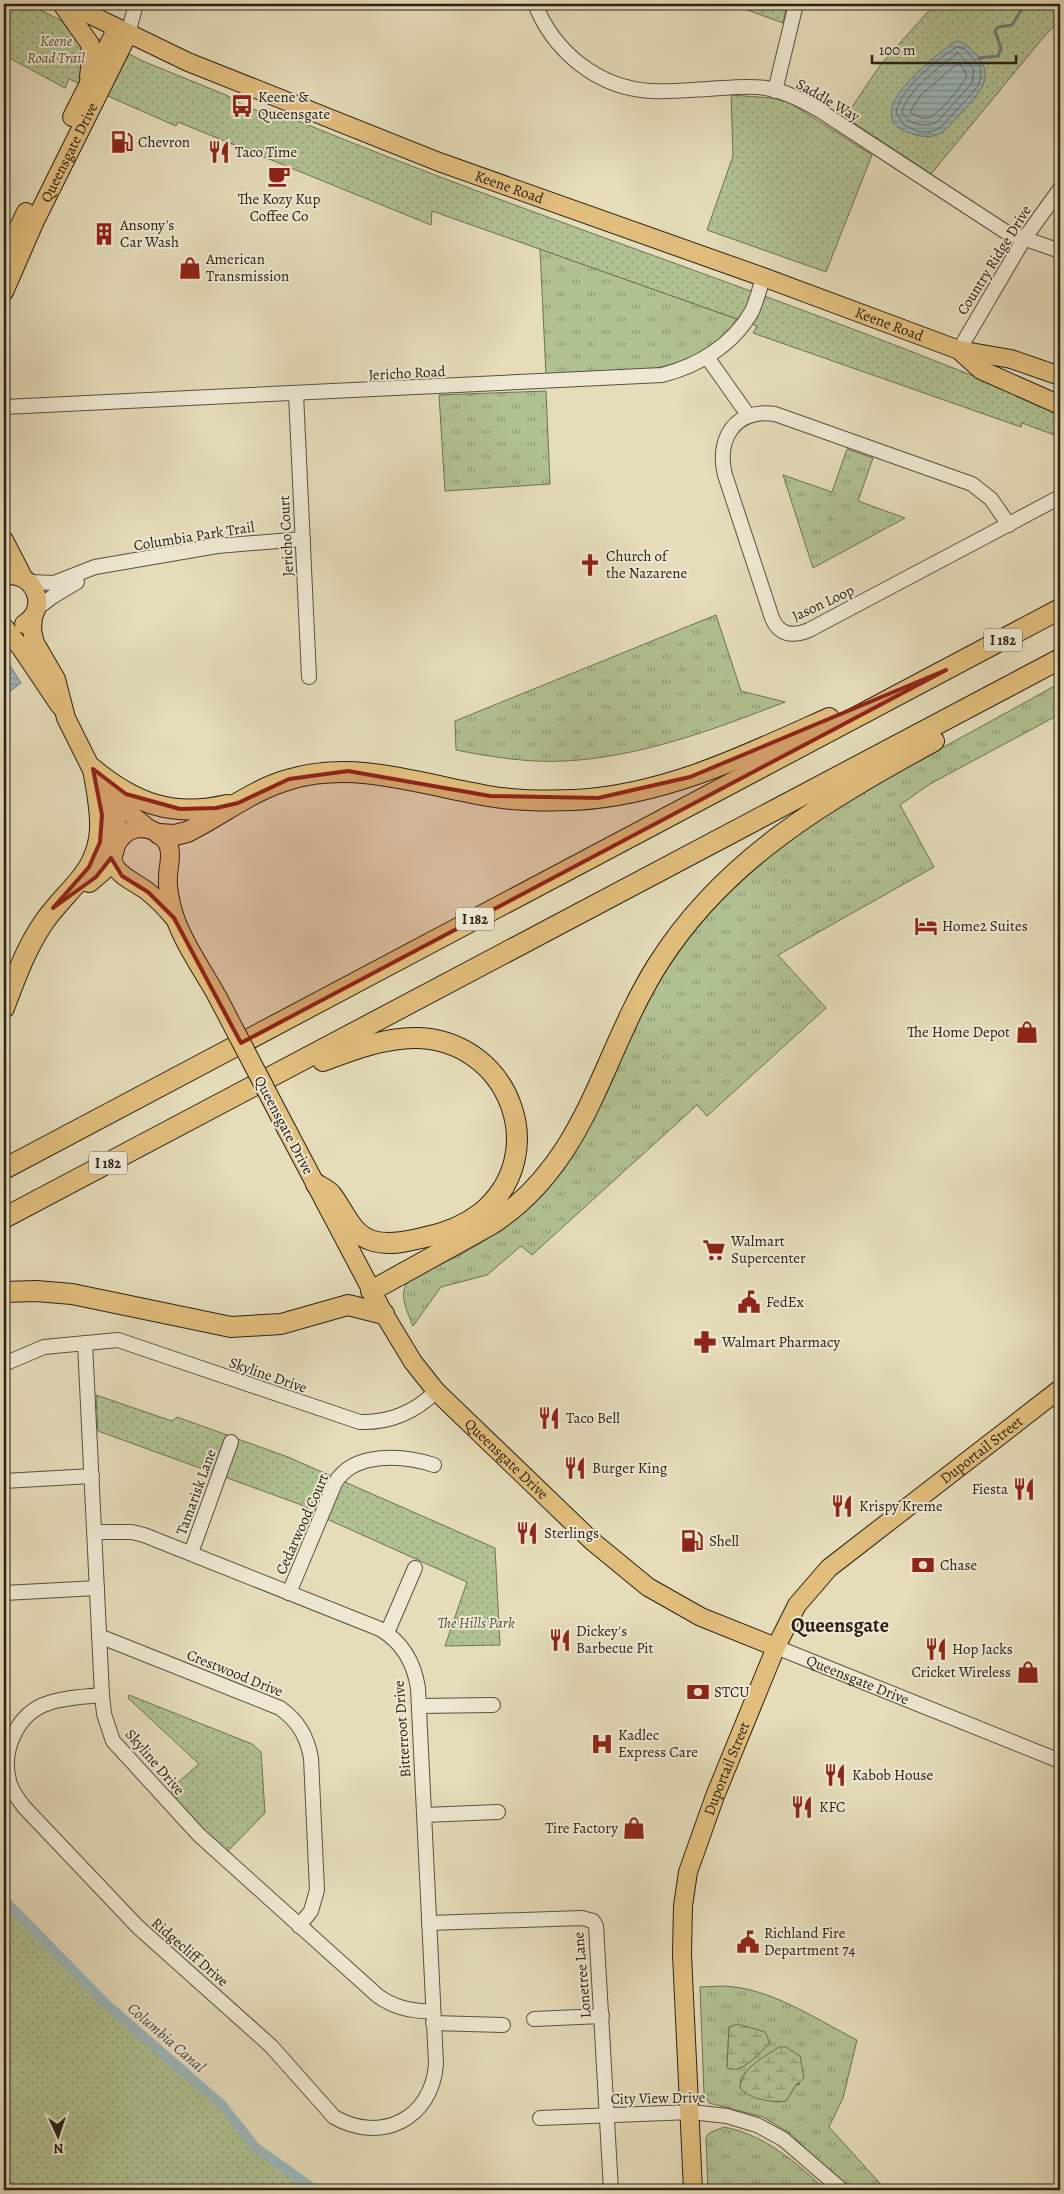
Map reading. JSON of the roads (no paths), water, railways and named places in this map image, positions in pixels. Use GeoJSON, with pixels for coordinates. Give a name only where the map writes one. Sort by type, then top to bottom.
{"type":"FeatureCollection","features":[{"type":"Feature","properties":{"kind":"highway","name":"I 182"},"geometry":{"type":"LineString","coordinates":[[4,1169],[1060,609]]}},
{"type":"Feature","properties":{"kind":"highway","name":"I 182"},"geometry":{"type":"LineString","coordinates":[[4,1218],[1060,659]]}},
{"type":"Feature","properties":{"kind":"highway"},"geometry":{"type":"LineString","coordinates":[[371,1291],[492,1224],[509,1213],[540,1184],[562,1157],[578,1129],[637,1003],[657,965],[692,916],[748,859],[772,840],[889,766],[1046,679],[1060,666]]}},
{"type":"Feature","properties":{"kind":"highway"},"geometry":{"type":"LineString","coordinates":[[154,832],[175,835],[187,832],[238,803],[289,779],[309,774],[348,771],[385,775],[490,796],[521,799],[574,800],[627,794],[667,785],[721,766],[882,694],[946,670]]}},
{"type":"Feature","properties":{"kind":"highway"},"geometry":{"type":"LineString","coordinates":[[93,769],[126,794],[161,806],[200,810],[238,803]]}},
{"type":"Feature","properties":{"kind":"highway"},"geometry":{"type":"LineString","coordinates":[[4,1008],[28,948],[53,908],[89,867],[98,849],[102,816],[93,769]]}},
{"type":"Feature","properties":{"kind":"highway"},"geometry":{"type":"LineString","coordinates":[[53,908],[96,877],[108,862],[115,847]]}},
{"type":"Feature","properties":{"kind":"highway"},"geometry":{"type":"LineString","coordinates":[[213,1108],[336,1056],[380,1043],[417,1038],[449,1043],[479,1059],[490,1069],[509,1097],[517,1130],[517,1146],[510,1171],[490,1204],[474,1218],[456,1229],[407,1241],[375,1242],[358,1232],[330,1192],[316,1184]]}},
{"type":"Feature","properties":{"kind":"highway"},"geometry":{"type":"LineString","coordinates":[[4,1292],[36,1291],[72,1294],[232,1327],[281,1324],[348,1305],[384,1314]]}},
{"type":"Feature","properties":{"kind":"main road"},"geometry":{"type":"LineString","coordinates":[[62,4],[90,44],[91,59],[88,86]]}},
{"type":"Feature","properties":{"kind":"main road","name":"Keene Road"},"geometry":{"type":"LineString","coordinates":[[68,4],[122,31],[249,88],[439,162],[764,277],[959,350],[1011,359],[1060,376]]}},
{"type":"Feature","properties":{"kind":"main road","name":"Queensgate Drive"},"geometry":{"type":"LineString","coordinates":[[4,258],[88,86],[122,31]]}},
{"type":"Feature","properties":{"kind":"main road","name":"Queensgate Drive"},"geometry":{"type":"LineString","coordinates":[[4,292],[122,31]]}},
{"type":"Feature","properties":{"kind":"main road","name":"Keene Road"},"geometry":{"type":"LineString","coordinates":[[959,350],[981,370],[1060,405]]}},
{"type":"Feature","properties":{"kind":"main road"},"geometry":{"type":"LineString","coordinates":[[4,540],[26,580],[37,594],[34,613],[34,641],[56,678],[63,710]]}},
{"type":"Feature","properties":{"kind":"main road"},"geometry":{"type":"LineString","coordinates":[[4,576],[26,580]]}},
{"type":"Feature","properties":{"kind":"main road"},"geometry":{"type":"LineString","coordinates":[[4,626],[19,626],[34,613]]}},
{"type":"Feature","properties":{"kind":"main road"},"geometry":{"type":"LineString","coordinates":[[4,626],[63,710],[116,818],[118,834],[115,847],[115,865],[122,876],[148,892],[174,918]]}},
{"type":"Feature","properties":{"kind":"main road"},"geometry":{"type":"LineString","coordinates":[[93,769],[134,817],[154,832],[168,846],[171,855],[168,883],[174,918]]}},
{"type":"Feature","properties":{"kind":"main road"},"geometry":{"type":"LineString","coordinates":[[115,847],[127,832],[140,828],[154,832]]}},
{"type":"Feature","properties":{"kind":"main road","name":"Queensgate Drive"},"geometry":{"type":"LineString","coordinates":[[174,918],[371,1291],[413,1362],[436,1391],[592,1541],[648,1587],[701,1617],[776,1647]]}},
{"type":"Feature","properties":{"kind":"main road","name":"Duportail Street"},"geometry":{"type":"LineString","coordinates":[[693,2190],[682,1954],[683,1906],[688,1872],[715,1796],[776,1647],[798,1605],[829,1568],[1060,1389]]}},
{"type":"Feature","properties":{"kind":"street","name":"Saddle Way"},"geometry":{"type":"LineString","coordinates":[[535,4],[548,30],[573,58],[592,73],[615,83],[650,90],[751,87],[775,90],[805,102],[1006,232],[1060,251]]}},
{"type":"Feature","properties":{"kind":"street"},"geometry":{"type":"LineString","coordinates":[[775,90],[796,4]]}},
{"type":"Feature","properties":{"kind":"street","name":"Queensgate Drive"},"geometry":{"type":"LineString","coordinates":[[122,31],[134,8]]}},
{"type":"Feature","properties":{"kind":"street","name":"Country Ridge Drive"},"geometry":{"type":"LineString","coordinates":[[959,350],[1024,239],[1060,189]]}},
{"type":"Feature","properties":{"kind":"street","name":"Jericho Road"},"geometry":{"type":"LineString","coordinates":[[4,407],[646,378],[677,372],[707,357],[722,346],[742,326],[753,309],[764,277]]}},
{"type":"Feature","properties":{"kind":"street"},"geometry":{"type":"LineString","coordinates":[[707,357],[748,415],[756,413],[775,414],[972,484],[992,499],[1009,525]]}},
{"type":"Feature","properties":{"kind":"street","name":"Jericho Court"},"geometry":{"type":"LineString","coordinates":[[296,394],[309,677]]}},
{"type":"Feature","properties":{"kind":"street","name":"Jason Loop"},"geometry":{"type":"LineString","coordinates":[[748,415],[732,428],[724,446],[723,464],[772,618],[778,629],[791,635],[809,630],[1060,497]]}},
{"type":"Feature","properties":{"kind":"street","name":"Columbia Park Trail"},"geometry":{"type":"LineString","coordinates":[[26,580],[54,583],[95,568],[217,546],[303,539]]}},
{"type":"Feature","properties":{"kind":"street","name":"Columbia Park Trail"},"geometry":{"type":"LineString","coordinates":[[34,613],[65,588],[121,564]]}},
{"type":"Feature","properties":{"kind":"street","name":"Skyline Drive"},"geometry":{"type":"LineString","coordinates":[[4,1364],[44,1347],[110,1340],[128,1342],[360,1422],[382,1420],[410,1412],[423,1404],[436,1391]]}},
{"type":"Feature","properties":{"kind":"street","name":"Skyline Drive"},"geometry":{"type":"LineString","coordinates":[[85,1342],[102,1696],[108,1730],[120,1750],[214,1850],[390,2004],[433,2017],[503,2025]]}},
{"type":"Feature","properties":{"kind":"street","name":"Tamarisk Lane"},"geometry":{"type":"LineString","coordinates":[[191,1553],[232,1442]]}},
{"type":"Feature","properties":{"kind":"street","name":"Cedarwood Court"},"geometry":{"type":"LineString","coordinates":[[289,1594],[335,1483],[343,1471],[364,1462],[397,1457],[420,1460],[434,1465]]}},
{"type":"Feature","properties":{"kind":"street"},"geometry":{"type":"LineString","coordinates":[[4,1481],[92,1476]]}},
{"type":"Feature","properties":{"kind":"street","name":"Bitterroot Drive"},"geometry":{"type":"LineString","coordinates":[[95,1532],[132,1532],[191,1553],[386,1633],[399,1644],[413,1667],[419,1706],[433,2017]]}},
{"type":"Feature","properties":{"kind":"street"},"geometry":{"type":"LineString","coordinates":[[386,1633],[415,1568]]}},
{"type":"Feature","properties":{"kind":"street"},"geometry":{"type":"LineString","coordinates":[[4,1593],[97,1588]]}},
{"type":"Feature","properties":{"kind":"street","name":"Crestwood Drive"},"geometry":{"type":"LineString","coordinates":[[99,1636],[280,1708],[301,1728],[306,1738],[311,1758],[317,1890],[311,1912],[299,1926]]}},
{"type":"Feature","properties":{"kind":"street","name":"Queensgate Drive"},"geometry":{"type":"LineString","coordinates":[[776,1647],[1060,1762]]}},
{"type":"Feature","properties":{"kind":"street","name":"Ridgecliff Drive"},"geometry":{"type":"LineString","coordinates":[[102,1696],[49,1702],[29,1714],[10,1740],[8,1775],[11,1786],[24,1807],[124,1914],[261,2035],[323,2107],[345,2123],[360,2127],[385,2127],[405,2119],[421,2106],[430,2092],[435,2079],[433,2017]]}},
{"type":"Feature","properties":{"kind":"street"},"geometry":{"type":"LineString","coordinates":[[419,1706],[493,1705]]}},
{"type":"Feature","properties":{"kind":"street"},"geometry":{"type":"LineString","coordinates":[[424,1815],[498,1812]]}},
{"type":"Feature","properties":{"kind":"street","name":"Lonetree Lane"},"geometry":{"type":"LineString","coordinates":[[429,1923],[582,1918],[593,1922],[598,1932],[611,2190]]}},
{"type":"Feature","properties":{"kind":"street"},"geometry":{"type":"LineString","coordinates":[[534,2020],[602,2016]]}},
{"type":"Feature","properties":{"kind":"street","name":"City View Drive"},"geometry":{"type":"LineString","coordinates":[[540,2118],[690,2112],[727,2116],[770,2131],[796,2148],[842,2190]]}},
{"type":"Feature","properties":{"kind":"water"},"geometry":{"type":"Polygon","coordinates":[[[956,41],[968,46],[977,55],[982,64],[985,79],[979,93],[954,121],[939,134],[927,137],[907,132],[894,123],[891,112],[896,98],[919,70],[956,41]]]}},
{"type":"Feature","properties":{"kind":"water"},"geometry":{"type":"Polygon","coordinates":[[[4,656],[21,683],[8,693],[4,692],[4,656]]]}},
{"type":"Feature","properties":{"kind":"waterway"},"geometry":{"type":"LineString","coordinates":[[979,58],[998,56],[1001,48],[995,31],[998,27],[1012,25],[1025,4]]}},
{"type":"Feature","properties":{"kind":"waterway","name":"Columbia Canal"},"geometry":{"type":"LineString","coordinates":[[4,1900],[106,2004],[222,2105],[255,2147],[315,2190]]}},
{"type":"Feature","properties":{"kind":"place","name":"Keene & Queensgate"},"geometry":{"type":"Point","coordinates":[242,106]}},
{"type":"Feature","properties":{"kind":"place","name":"Chevron"},"geometry":{"type":"Point","coordinates":[122,142]}},
{"type":"Feature","properties":{"kind":"place","name":"Taco Time"},"geometry":{"type":"Point","coordinates":[219,152]}},
{"type":"Feature","properties":{"kind":"place","name":"The Kozy Kup Coffee Co"},"geometry":{"type":"Point","coordinates":[279,176]}},
{"type":"Feature","properties":{"kind":"place","name":"Ansony's Car Wash"},"geometry":{"type":"Point","coordinates":[104,234]}},
{"type":"Feature","properties":{"kind":"place","name":"American Transmission"},"geometry":{"type":"Point","coordinates":[190,268]}},
{"type":"Feature","properties":{"kind":"place","name":"Church of the Nazarene"},"geometry":{"type":"Point","coordinates":[590,565]}},
{"type":"Feature","properties":{"kind":"place","name":"Home2 Suites"},"geometry":{"type":"Point","coordinates":[926,926]}},
{"type":"Feature","properties":{"kind":"place","name":"The Home Depot"},"geometry":{"type":"Point","coordinates":[1027,1032]}},
{"type":"Feature","properties":{"kind":"place","name":"Walmart Supercenter"},"geometry":{"type":"Point","coordinates":[714,1250]}},
{"type":"Feature","properties":{"kind":"place","name":"FedEx"},"geometry":{"type":"Point","coordinates":[749,1302]}},
{"type":"Feature","properties":{"kind":"place","name":"Walmart Pharmacy"},"geometry":{"type":"Point","coordinates":[705,1342]}},
{"type":"Feature","properties":{"kind":"place","name":"Taco Bell"},"geometry":{"type":"Point","coordinates":[549,1418]}},
{"type":"Feature","properties":{"kind":"place","name":"Burger King"},"geometry":{"type":"Point","coordinates":[575,1468]}},
{"type":"Feature","properties":{"kind":"place","name":"Fiesta"},"geometry":{"type":"Point","coordinates":[1024,1489]}},
{"type":"Feature","properties":{"kind":"place","name":"Krispy Kreme"},"geometry":{"type":"Point","coordinates":[842,1506]}},
{"type":"Feature","properties":{"kind":"place","name":"Sterlings"},"geometry":{"type":"Point","coordinates":[527,1533]}},
{"type":"Feature","properties":{"kind":"place","name":"Shell"},"geometry":{"type":"Point","coordinates":[692,1541]}},
{"type":"Feature","properties":{"kind":"place","name":"Chase"},"geometry":{"type":"Point","coordinates":[923,1565]}},
{"type":"Feature","properties":{"kind":"place","name":"Dickey's Barbecue Pit"},"geometry":{"type":"Point","coordinates":[560,1640]}},
{"type":"Feature","properties":{"kind":"place","name":"Hop Jacks"},"geometry":{"type":"Point","coordinates":[936,1649]}},
{"type":"Feature","properties":{"kind":"place","name":"Cricket Wireless"},"geometry":{"type":"Point","coordinates":[1028,1672]}},
{"type":"Feature","properties":{"kind":"place","name":"STCU"},"geometry":{"type":"Point","coordinates":[698,1692]}},
{"type":"Feature","properties":{"kind":"place","name":"Kadlec Express Care"},"geometry":{"type":"Point","coordinates":[602,1744]}},
{"type":"Feature","properties":{"kind":"place","name":"Kabob House"},"geometry":{"type":"Point","coordinates":[835,1775]}},
{"type":"Feature","properties":{"kind":"place","name":"KFC"},"geometry":{"type":"Point","coordinates":[802,1807]}},
{"type":"Feature","properties":{"kind":"place","name":"Tire Factory"},"geometry":{"type":"Point","coordinates":[634,1828]}},
{"type":"Feature","properties":{"kind":"place","name":"Richland Fire Department 74"},"geometry":{"type":"Point","coordinates":[748,1942]}},
{"type":"Feature","properties":{"kind":"district","name":"Queensgate"},"geometry":{"type":"Point","coordinates":[840,1625]}},
{"type":"Feature","properties":{"kind":"park label","name":"Keene Road Trail"},"geometry":{"type":"Point","coordinates":[56,50]}},
{"type":"Feature","properties":{"kind":"park label","name":"The Hills Park"},"geometry":{"type":"Point","coordinates":[476,1623]}}]}
